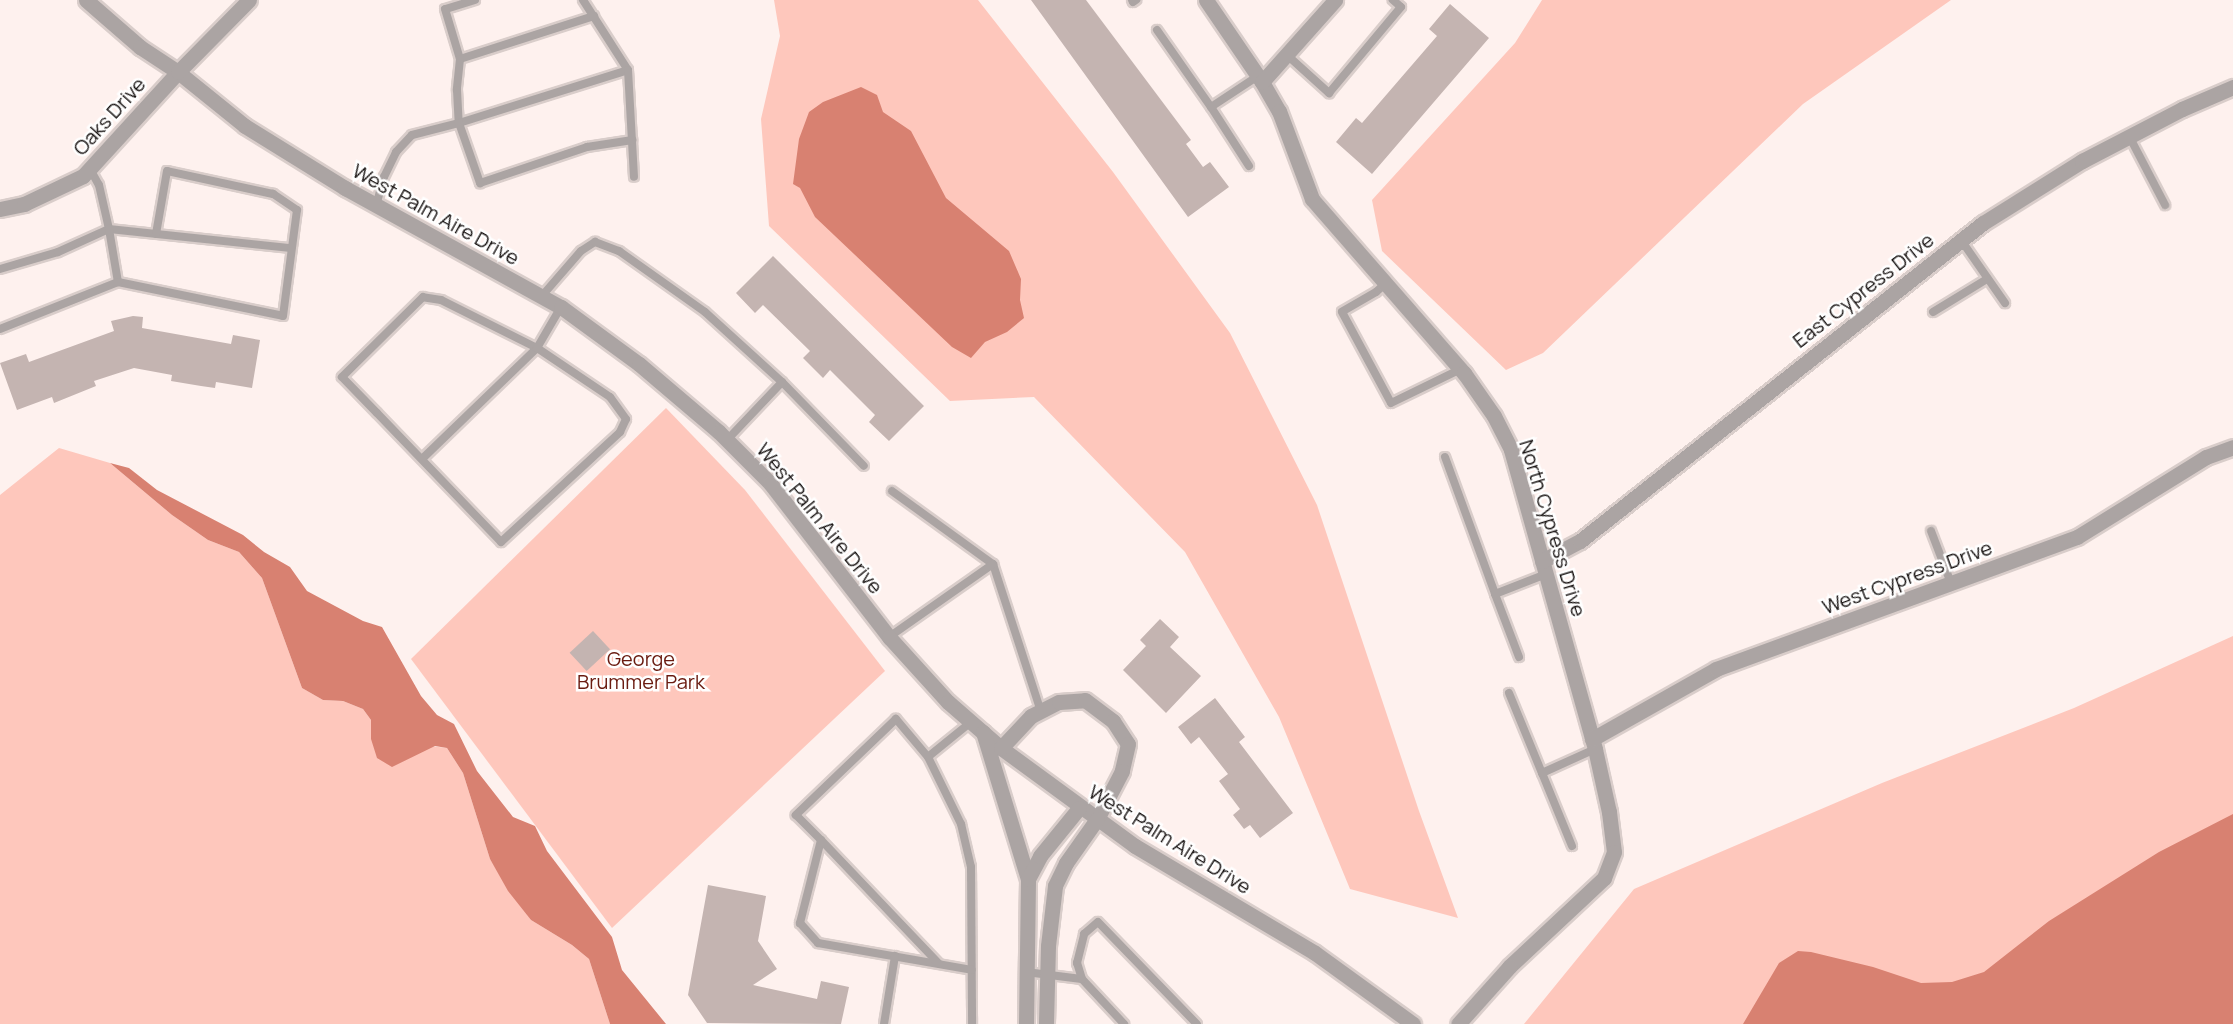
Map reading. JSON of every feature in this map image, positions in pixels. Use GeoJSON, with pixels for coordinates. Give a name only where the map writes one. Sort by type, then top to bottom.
{"type":"FeatureCollection","features":[{"type":"Feature","properties":{"kind":"street","name":"West Palm Aire Drive"},"geometry":{"type":"LineString","coordinates":[[86,0],[140,47],[178,72],[245,126],[376,206],[561,307],[639,364],[728,440],[770,483],[889,637],[948,702],[1001,748],[1079,808],[1135,846],[1315,953],[1413,1024]]}},
{"type":"Feature","properties":{"kind":"street","name":"Oaks Drive"},"geometry":{"type":"LineString","coordinates":[[0,209],[24,204],[83,176],[178,72],[249,0]]}},
{"type":"Feature","properties":{"kind":"street","name":"North Cypress Drive"},"geometry":{"type":"LineString","coordinates":[[1206,0],[1260,79],[1287,130],[1312,199],[1461,369],[1494,416],[1510,450],[1594,744],[1609,812],[1614,852],[1604,878],[1509,968],[1458,1024]]}},
{"type":"Feature","properties":{"kind":"street"},"geometry":{"type":"LineString","coordinates":[[1260,79],[1287,55],[1335,0]]}},
{"type":"Feature","properties":{"kind":"street","name":"East Cypress Drive"},"geometry":{"type":"LineString","coordinates":[[1544,568],[1983,223],[2082,161],[2182,109],[2233,87]]}},
{"type":"Feature","properties":{"kind":"street","name":"West Cypress Drive"},"geometry":{"type":"LineString","coordinates":[[1594,744],[1716,669],[2077,537],[2206,457],[2233,447]]}},
{"type":"Feature","properties":{"kind":"street"},"geometry":{"type":"LineString","coordinates":[[1001,748],[1031,716],[1059,702],[1085,700],[1113,721],[1128,744],[1122,771],[1097,819],[1066,863],[1055,886],[1047,975],[1046,1024]]}},
{"type":"Feature","properties":{"kind":"street"},"geometry":{"type":"LineString","coordinates":[[977,727],[1029,879],[1026,1024]]}},
{"type":"Feature","properties":{"kind":"street"},"geometry":{"type":"LineString","coordinates":[[1029,879],[1040,856],[1079,808]]}},
{"type":"Feature","properties":{"kind":"lane"},"geometry":{"type":"LineString","coordinates":[[475,0],[445,9],[460,59],[457,90],[459,123],[480,183],[587,147],[632,140]]}},
{"type":"Feature","properties":{"kind":"lane"},"geometry":{"type":"LineString","coordinates":[[583,0],[628,70],[634,177]]}},
{"type":"Feature","properties":{"kind":"lane"},"geometry":{"type":"LineString","coordinates":[[1132,0],[1133,2],[1136,0]]}},
{"type":"Feature","properties":{"kind":"lane"},"geometry":{"type":"LineString","coordinates":[[1287,55],[1329,93],[1401,7],[1393,0]]}},
{"type":"Feature","properties":{"kind":"lane"},"geometry":{"type":"LineString","coordinates":[[460,59],[594,16]]}},
{"type":"Feature","properties":{"kind":"lane"},"geometry":{"type":"LineString","coordinates":[[1157,30],[1249,166]]}},
{"type":"Feature","properties":{"kind":"lane"},"geometry":{"type":"LineString","coordinates":[[376,206],[384,177],[396,152],[412,135],[459,123],[628,70]]}},
{"type":"Feature","properties":{"kind":"lane"},"geometry":{"type":"LineString","coordinates":[[1211,107],[1260,79]]}},
{"type":"Feature","properties":{"kind":"lane"},"geometry":{"type":"LineString","coordinates":[[2129,136],[2165,205]]}},
{"type":"Feature","properties":{"kind":"lane"},"geometry":{"type":"LineString","coordinates":[[90,168],[99,185],[118,282]]}},
{"type":"Feature","properties":{"kind":"lane"},"geometry":{"type":"LineString","coordinates":[[0,328],[118,282],[282,316],[297,210],[273,194],[167,171],[156,234]]}},
{"type":"Feature","properties":{"kind":"lane"},"geometry":{"type":"LineString","coordinates":[[0,269],[58,252],[109,229],[291,248]]}},
{"type":"Feature","properties":{"kind":"lane"},"geometry":{"type":"LineString","coordinates":[[1961,240],[2005,303]]}},
{"type":"Feature","properties":{"kind":"lane"},"geometry":{"type":"LineString","coordinates":[[541,297],[581,251],[595,242],[620,251],[705,312],[782,382],[864,466]]}},
{"type":"Feature","properties":{"kind":"lane"},"geometry":{"type":"LineString","coordinates":[[1933,312],[1988,279]]}},
{"type":"Feature","properties":{"kind":"lane"},"geometry":{"type":"LineString","coordinates":[[1386,283],[1376,292],[1342,312],[1391,403],[1461,369]]}},
{"type":"Feature","properties":{"kind":"lane"},"geometry":{"type":"LineString","coordinates":[[423,297],[441,300],[537,348],[610,397],[626,419],[620,432],[501,542],[342,377],[423,297]]}},
{"type":"Feature","properties":{"kind":"lane"},"geometry":{"type":"LineString","coordinates":[[422,459],[537,348],[561,307]]}},
{"type":"Feature","properties":{"kind":"lane"},"geometry":{"type":"LineString","coordinates":[[728,440],[782,382]]}},
{"type":"Feature","properties":{"kind":"lane"},"geometry":{"type":"LineString","coordinates":[[1445,457],[1519,657]]}},
{"type":"Feature","properties":{"kind":"lane"},"geometry":{"type":"LineString","coordinates":[[892,491],[993,564],[1041,711]]}},
{"type":"Feature","properties":{"kind":"lane"},"geometry":{"type":"LineString","coordinates":[[1931,531],[1951,583]]}},
{"type":"Feature","properties":{"kind":"lane"},"geometry":{"type":"LineString","coordinates":[[889,637],[993,564]]}},
{"type":"Feature","properties":{"kind":"lane"},"geometry":{"type":"LineString","coordinates":[[1496,594],[1544,568]]}},
{"type":"Feature","properties":{"kind":"lane"},"geometry":{"type":"LineString","coordinates":[[1509,693],[1572,846]]}},
{"type":"Feature","properties":{"kind":"lane"},"geometry":{"type":"LineString","coordinates":[[939,964],[796,815],[896,718],[928,757],[961,824],[971,867],[972,1024]]}},
{"type":"Feature","properties":{"kind":"lane"},"geometry":{"type":"LineString","coordinates":[[928,757],[977,727]]}},
{"type":"Feature","properties":{"kind":"lane"},"geometry":{"type":"LineString","coordinates":[[1542,773],[1594,744]]}},
{"type":"Feature","properties":{"kind":"lane"},"geometry":{"type":"LineString","coordinates":[[821,840],[800,923],[818,943],[972,970]]}},
{"type":"Feature","properties":{"kind":"lane"},"geometry":{"type":"LineString","coordinates":[[1124,1024],[1082,979],[1077,963],[1084,934],[1098,922],[1197,1024]]}},
{"type":"Feature","properties":{"kind":"lane"},"geometry":{"type":"LineString","coordinates":[[884,1024],[895,956]]}},
{"type":"Feature","properties":{"kind":"lane"},"geometry":{"type":"LineString","coordinates":[[1026,972],[1082,979]]}},
{"type":"Feature","properties":{"kind":"green space"},"geometry":{"type":"Polygon","coordinates":[[[774,0],[978,0],[1113,172],[1230,333],[1317,505],[1419,811],[1458,918],[1350,889],[1279,717],[1185,552],[1034,397],[950,401],[769,226],[761,119],[780,36],[774,0]]]}},
{"type":"Feature","properties":{"kind":"green space"},"geometry":{"type":"Polygon","coordinates":[[[1542,0],[1951,0],[1803,104],[1543,353],[1506,370],[1382,251],[1372,200],[1515,43],[1542,0]]]}},
{"type":"Feature","properties":{"kind":"green space","name":"George Brummer Park"},"geometry":{"type":"Polygon","coordinates":[[[666,408],[745,490],[885,671],[612,928],[411,659],[666,408]]]}},
{"type":"Feature","properties":{"kind":"green space"},"geometry":{"type":"Polygon","coordinates":[[[59,448],[110,463],[172,515],[208,540],[239,552],[262,578],[302,688],[323,700],[343,701],[363,709],[371,720],[371,739],[447,748],[463,773],[490,859],[531,920],[572,945],[589,959],[610,1024],[0,1024],[0,495],[59,448]]]}},
{"type":"Feature","properties":{"kind":"green space"},"geometry":{"type":"Polygon","coordinates":[[[2233,636],[2233,1024],[1524,1024],[1634,889],[1882,783],[2074,708],[2233,636]]]}},
{"type":"Feature","properties":{"kind":"shaded area"},"geometry":{"type":"Polygon","coordinates":[[[861,87],[877,95],[883,112],[911,131],[946,198],[1009,251],[1021,279],[1020,300],[1024,318],[1007,332],[985,342],[971,358],[952,347],[815,217],[800,188],[793,184],[799,139],[809,112],[823,102],[861,87]]]}},
{"type":"Feature","properties":{"kind":"shaded area"},"geometry":{"type":"Polygon","coordinates":[[[110,463],[129,468],[157,490],[243,535],[264,552],[290,567],[307,591],[363,621],[382,627],[421,696],[437,715],[454,724],[477,771],[513,817],[535,826],[547,851],[612,937],[622,970],[666,1024],[610,1024],[589,959],[572,945],[531,920],[508,891],[490,859],[463,773],[447,748],[435,746],[392,767],[377,758],[371,739],[371,720],[363,709],[343,701],[323,700],[302,688],[262,578],[239,552],[208,540],[172,515],[110,463]]]}},
{"type":"Feature","properties":{"kind":"shaded area"},"geometry":{"type":"Polygon","coordinates":[[[2233,814],[2233,1024],[1743,1024],[1779,963],[1798,951],[1873,967],[1921,983],[1952,982],[1984,972],[2049,921],[2159,852],[2233,814]]]}},
{"type":"Feature","properties":{"kind":"building"},"geometry":{"type":"Polygon","coordinates":[[[1031,0],[1086,0],[1191,140],[1186,144],[1203,167],[1210,162],[1229,187],[1188,217],[1031,0]]]}},
{"type":"Feature","properties":{"kind":"building"},"geometry":{"type":"Polygon","coordinates":[[[1450,4],[1489,38],[1372,174],[1336,142],[1356,118],[1362,123],[1437,36],[1429,29],[1450,4]]]}},
{"type":"Feature","properties":{"kind":"building"},"geometry":{"type":"Polygon","coordinates":[[[773,256],[924,406],[889,441],[869,422],[875,415],[830,370],[823,378],[803,358],[810,351],[763,305],[755,313],[736,293],[773,256]]]}},
{"type":"Feature","properties":{"kind":"building"},"geometry":{"type":"Polygon","coordinates":[[[133,316],[143,317],[142,328],[231,344],[233,335],[260,340],[252,388],[216,382],[215,388],[171,381],[172,375],[134,368],[94,381],[96,386],[54,403],[52,397],[17,410],[0,363],[26,354],[29,362],[114,331],[111,321],[133,316]]]}},
{"type":"Feature","properties":{"kind":"building"},"geometry":{"type":"Polygon","coordinates":[[[1160,619],[1179,637],[1170,647],[1201,676],[1166,713],[1123,670],[1146,646],[1140,640],[1160,619]]]}},
{"type":"Feature","properties":{"kind":"building"},"geometry":{"type":"Polygon","coordinates":[[[593,631],[610,649],[587,671],[570,653],[593,631]]]}},
{"type":"Feature","properties":{"kind":"building"},"geometry":{"type":"Polygon","coordinates":[[[1215,698],[1245,737],[1239,742],[1293,813],[1260,838],[1250,825],[1244,829],[1233,815],[1240,809],[1219,781],[1228,774],[1199,737],[1191,744],[1178,727],[1215,698]]]}},
{"type":"Feature","properties":{"kind":"building"},"geometry":{"type":"Polygon","coordinates":[[[708,885],[766,896],[758,941],[777,969],[753,985],[817,999],[821,981],[849,987],[841,1024],[707,1023],[688,995],[708,885]]]}}]}
